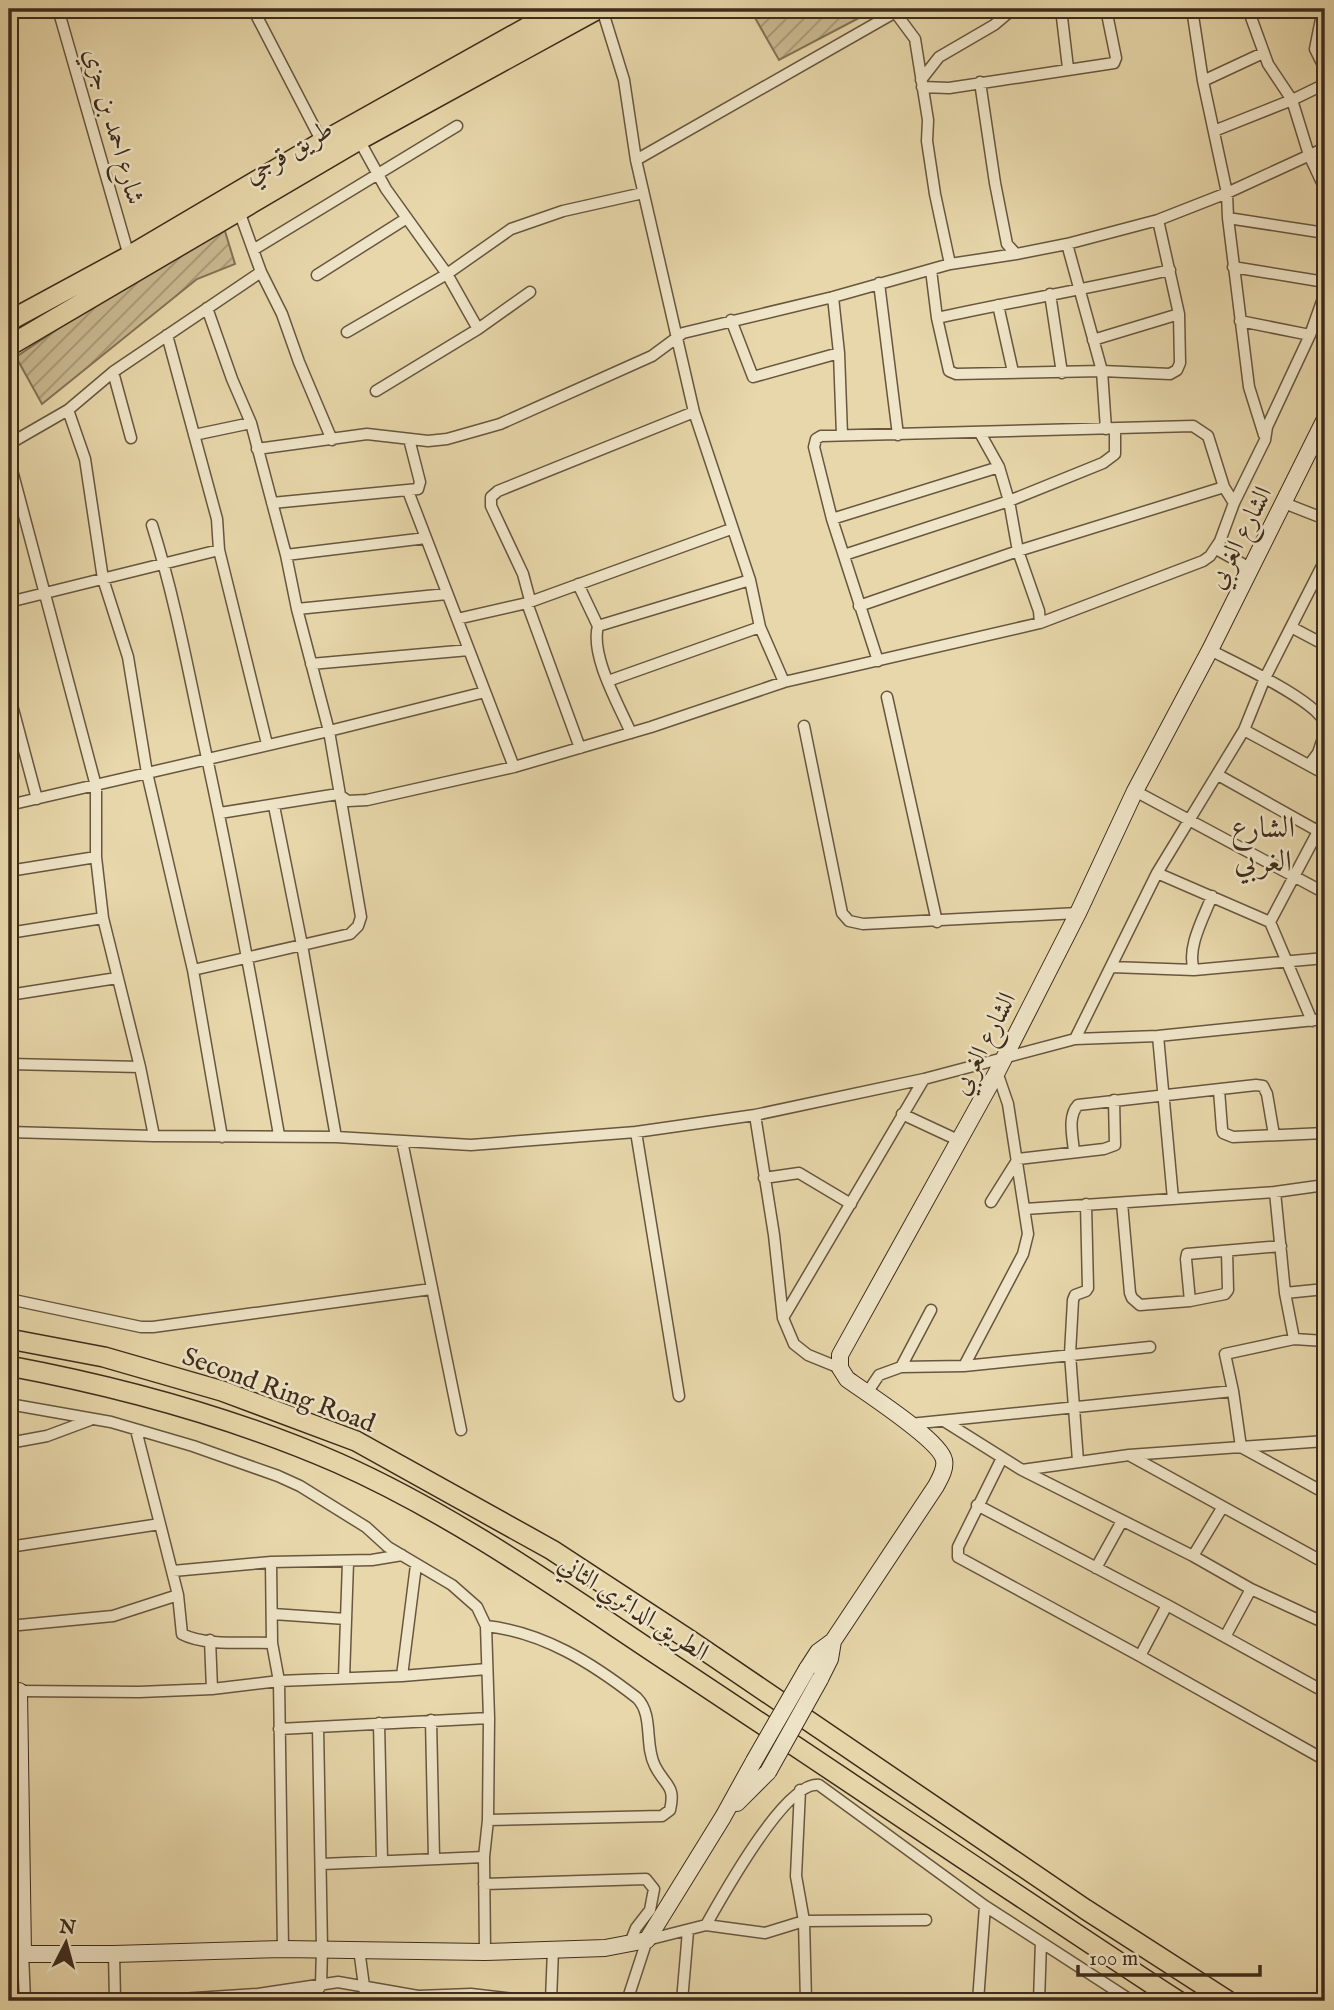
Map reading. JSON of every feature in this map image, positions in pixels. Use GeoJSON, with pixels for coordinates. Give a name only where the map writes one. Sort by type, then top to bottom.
{"type":"FeatureCollection","features":[{"type":"Feature","properties":{"kind":"highway","name":"طريق قرجي"},"geometry":{"type":"LineString","coordinates":[[9,346],[359,139],[600,9]]}},
{"type":"Feature","properties":{"kind":"highway","name":"طريق قرجي"},"geometry":{"type":"LineString","coordinates":[[9,321],[128,256],[322,142],[556,10]]}},
{"type":"Feature","properties":{"kind":"highway","name":"Second Ring Road"},"geometry":{"type":"LineString","coordinates":[[9,1339],[104,1357],[222,1391],[356,1441],[552,1550]]}},
{"type":"Feature","properties":{"kind":"highway","name":"الطريق الدائري الثاني"},"geometry":{"type":"LineString","coordinates":[[9,1366],[117,1388],[232,1422],[339,1464],[440,1515],[619,1629],[1178,2001]]}},
{"type":"Feature","properties":{"kind":"highway","name":"الطريق الدائري الثاني"},"geometry":{"type":"LineString","coordinates":[[552,1550],[691,1641],[1085,1909],[1228,2001]]}},
{"type":"Feature","properties":{"kind":"street","name":"شارع احمد بن جزي"},"geometry":{"type":"LineString","coordinates":[[58,9],[128,256]]}},
{"type":"Feature","properties":{"kind":"street"},"geometry":{"type":"LineString","coordinates":[[253,9],[322,142]]}},
{"type":"Feature","properties":{"kind":"street"},"geometry":{"type":"LineString","coordinates":[[600,9],[624,79],[636,160],[694,412],[750,580],[760,627],[784,682]]}},
{"type":"Feature","properties":{"kind":"street"},"geometry":{"type":"LineString","coordinates":[[922,84],[939,57],[994,25],[1013,9]]}},
{"type":"Feature","properties":{"kind":"street"},"geometry":{"type":"LineString","coordinates":[[1061,9],[1068,68]]}},
{"type":"Feature","properties":{"kind":"street"},"geometry":{"type":"LineString","coordinates":[[922,84],[949,88],[1114,63],[1116,58],[1106,9]]}},
{"type":"Feature","properties":{"kind":"street"},"geometry":{"type":"LineString","coordinates":[[1192,9],[1203,81],[1227,193],[1233,267],[1249,387],[1265,440]]}},
{"type":"Feature","properties":{"kind":"street"},"geometry":{"type":"LineString","coordinates":[[1264,9],[1250,12],[1263,53],[1292,100],[1309,155],[1325,189]]}},
{"type":"Feature","properties":{"kind":"street"},"geometry":{"type":"LineString","coordinates":[[1323,9],[1315,49],[1325,69]]}},
{"type":"Feature","properties":{"kind":"street"},"geometry":{"type":"LineString","coordinates":[[636,160],[898,11],[915,38],[928,120],[935,194],[950,264]]}},
{"type":"Feature","properties":{"kind":"street"},"geometry":{"type":"LineString","coordinates":[[1203,81],[1263,53]]}},
{"type":"Feature","properties":{"kind":"street"},"geometry":{"type":"LineString","coordinates":[[980,82],[1007,244],[1016,254]]}},
{"type":"Feature","properties":{"kind":"street"},"geometry":{"type":"LineString","coordinates":[[1214,131],[1325,84]]}},
{"type":"Feature","properties":{"kind":"street"},"geometry":{"type":"LineString","coordinates":[[253,250],[457,126]]}},
{"type":"Feature","properties":{"kind":"street"},"geometry":{"type":"LineString","coordinates":[[359,139],[378,174],[447,274],[478,329]]}},
{"type":"Feature","properties":{"kind":"street"},"geometry":{"type":"LineString","coordinates":[[257,449],[368,434],[409,439],[447,439],[500,424],[652,356],[683,333],[833,297],[950,264],[1067,244],[1158,220],[1227,193],[1325,148]]}},
{"type":"Feature","properties":{"kind":"street"},"geometry":{"type":"LineString","coordinates":[[347,332],[447,274],[511,229],[563,211],[643,193]]}},
{"type":"Feature","properties":{"kind":"street"},"geometry":{"type":"LineString","coordinates":[[239,211],[261,272],[282,314],[332,440]]}},
{"type":"Feature","properties":{"kind":"street"},"geometry":{"type":"LineString","coordinates":[[317,275],[407,218]]}},
{"type":"Feature","properties":{"kind":"street"},"geometry":{"type":"LineString","coordinates":[[1228,218],[1325,233]]}},
{"type":"Feature","properties":{"kind":"street"},"geometry":{"type":"LineString","coordinates":[[930,270],[949,371],[956,374],[1174,372],[1180,363],[1179,314],[1158,220]]}},
{"type":"Feature","properties":{"kind":"street"},"geometry":{"type":"LineString","coordinates":[[844,555],[1010,501],[1110,458],[1116,449],[1110,430],[1102,371],[1067,244]]}},
{"type":"Feature","properties":{"kind":"street"},"geometry":{"type":"LineString","coordinates":[[1233,267],[1325,282]]}},
{"type":"Feature","properties":{"kind":"street"},"geometry":{"type":"LineString","coordinates":[[937,318],[1050,294],[1080,291],[1170,270]]}},
{"type":"Feature","properties":{"kind":"street"},"geometry":{"type":"LineString","coordinates":[[9,444],[68,410],[114,372],[261,272]]}},
{"type":"Feature","properties":{"kind":"street"},"geometry":{"type":"LineString","coordinates":[[879,283],[898,435]]}},
{"type":"Feature","properties":{"kind":"street"},"geometry":{"type":"LineString","coordinates":[[376,391],[478,329],[530,292]]}},
{"type":"Feature","properties":{"kind":"street"},"geometry":{"type":"LineString","coordinates":[[220,813],[338,794],[348,801],[366,800],[514,767],[631,733],[784,682],[1040,623],[1194,565],[1210,556],[1216,549],[1234,503],[1265,440],[1267,427],[1310,335],[1325,293]]}},
{"type":"Feature","properties":{"kind":"street"},"geometry":{"type":"LineString","coordinates":[[1050,294],[1062,373]]}},
{"type":"Feature","properties":{"kind":"street"},"geometry":{"type":"LineString","coordinates":[[833,297],[839,354],[842,436]]}},
{"type":"Feature","properties":{"kind":"street"},"geometry":{"type":"LineString","coordinates":[[998,305],[1013,372]]}},
{"type":"Feature","properties":{"kind":"street"},"geometry":{"type":"LineString","coordinates":[[193,970],[350,934],[358,926],[361,917],[329,731],[310,664],[286,555],[251,423],[207,308]]}},
{"type":"Feature","properties":{"kind":"street"},"geometry":{"type":"LineString","coordinates":[[1093,340],[1179,314]]}},
{"type":"Feature","properties":{"kind":"street"},"geometry":{"type":"LineString","coordinates":[[731,320],[754,377],[839,354]]}},
{"type":"Feature","properties":{"kind":"street"},"geometry":{"type":"LineString","coordinates":[[1240,321],[1310,335]]}},
{"type":"Feature","properties":{"kind":"street"},"geometry":{"type":"LineString","coordinates":[[167,335],[217,519],[219,550],[267,744]]}},
{"type":"Feature","properties":{"kind":"street"},"geometry":{"type":"LineString","coordinates":[[114,372],[131,438]]}},
{"type":"Feature","properties":{"kind":"street"},"geometry":{"type":"LineString","coordinates":[[68,410],[85,459],[103,579],[128,657],[147,773],[193,970],[222,1137]]}},
{"type":"Feature","properties":{"kind":"street"},"geometry":{"type":"LineString","coordinates":[[580,748],[528,602],[523,574],[491,506],[491,497],[498,491],[694,412]]}},
{"type":"Feature","properties":{"kind":"street","name":"الشارع الغربي"},"geometry":{"type":"LineString","coordinates":[[840,1368],[840,1355],[960,1142],[1000,1065],[1078,913],[1135,791],[1210,650],[1325,419]]}},
{"type":"Feature","properties":{"kind":"street"},"geometry":{"type":"LineString","coordinates":[[194,435],[251,423]]}},
{"type":"Feature","properties":{"kind":"street"},"geometry":{"type":"LineString","coordinates":[[878,661],[832,519],[814,447],[816,439],[821,436],[1193,426],[1208,436],[1224,487],[1234,503]]}},
{"type":"Feature","properties":{"kind":"street"},"geometry":{"type":"LineString","coordinates":[[980,433],[999,467],[1010,501],[1018,551],[1039,611],[1040,623]]}},
{"type":"Feature","properties":{"kind":"street"},"geometry":{"type":"LineString","coordinates":[[272,503],[418,489],[420,484],[409,439]]}},
{"type":"Feature","properties":{"kind":"street"},"geometry":{"type":"LineString","coordinates":[[9,459],[96,786],[96,857],[103,918],[154,1136]]}},
{"type":"Feature","properties":{"kind":"street"},"geometry":{"type":"LineString","coordinates":[[832,519],[999,467]]}},
{"type":"Feature","properties":{"kind":"street"},"geometry":{"type":"LineString","coordinates":[[859,606],[1018,551],[1224,487]]}},
{"type":"Feature","properties":{"kind":"street"},"geometry":{"type":"LineString","coordinates":[[408,491],[514,767]]}},
{"type":"Feature","properties":{"kind":"street"},"geometry":{"type":"LineString","coordinates":[[1284,503],[1325,519]]}},
{"type":"Feature","properties":{"kind":"street"},"geometry":{"type":"LineString","coordinates":[[152,525],[188,659],[248,956],[279,1135]]}},
{"type":"Feature","properties":{"kind":"street"},"geometry":{"type":"LineString","coordinates":[[457,619],[528,602],[731,529]]}},
{"type":"Feature","properties":{"kind":"street"},"geometry":{"type":"LineString","coordinates":[[286,555],[426,538]]}},
{"type":"Feature","properties":{"kind":"street"},"geometry":{"type":"LineString","coordinates":[[1216,549],[1250,568]]}},
{"type":"Feature","properties":{"kind":"street"},"geometry":{"type":"LineString","coordinates":[[9,602],[219,550]]}},
{"type":"Feature","properties":{"kind":"street"},"geometry":{"type":"LineString","coordinates":[[1075,1040],[1157,873],[1244,730],[1265,678],[1291,627],[1320,584],[1325,560]]}},
{"type":"Feature","properties":{"kind":"street"},"geometry":{"type":"LineString","coordinates":[[598,626],[750,580]]}},
{"type":"Feature","properties":{"kind":"street"},"geometry":{"type":"LineString","coordinates":[[578,584],[598,626],[595,639],[608,681],[631,733]]}},
{"type":"Feature","properties":{"kind":"street"},"geometry":{"type":"LineString","coordinates":[[297,609],[447,594]]}},
{"type":"Feature","properties":{"kind":"street"},"geometry":{"type":"LineString","coordinates":[[608,681],[760,627]]}},
{"type":"Feature","properties":{"kind":"street"},"geometry":{"type":"LineString","coordinates":[[1291,627],[1325,645]]}},
{"type":"Feature","properties":{"kind":"street"},"geometry":{"type":"LineString","coordinates":[[310,664],[469,650]]}},
{"type":"Feature","properties":{"kind":"street"},"geometry":{"type":"LineString","coordinates":[[1210,650],[1265,678],[1320,713],[1325,724]]}},
{"type":"Feature","properties":{"kind":"street"},"geometry":{"type":"LineString","coordinates":[[9,806],[485,692]]}},
{"type":"Feature","properties":{"kind":"street"},"geometry":{"type":"LineString","coordinates":[[9,694],[37,799]]}},
{"type":"Feature","properties":{"kind":"street"},"geometry":{"type":"LineString","coordinates":[[887,697],[937,922]]}},
{"type":"Feature","properties":{"kind":"street"},"geometry":{"type":"LineString","coordinates":[[804,726],[845,918],[863,924],[1078,913]]}},
{"type":"Feature","properties":{"kind":"street"},"geometry":{"type":"LineString","coordinates":[[1244,730],[1325,774]]}},
{"type":"Feature","properties":{"kind":"street"},"geometry":{"type":"LineString","coordinates":[[1309,765],[1318,753],[1325,732]]}},
{"type":"Feature","properties":{"kind":"street"},"geometry":{"type":"LineString","coordinates":[[1218,775],[1322,833]]}},
{"type":"Feature","properties":{"kind":"street"},"geometry":{"type":"LineString","coordinates":[[1135,791],[1325,893]]}},
{"type":"Feature","properties":{"kind":"street"},"geometry":{"type":"LineString","coordinates":[[274,806],[336,1137]]}},
{"type":"Feature","properties":{"kind":"street"},"geometry":{"type":"LineString","coordinates":[[1270,922],[1294,876],[1322,833],[1325,818]]}},
{"type":"Feature","properties":{"kind":"street"},"geometry":{"type":"LineString","coordinates":[[9,871],[96,857]]}},
{"type":"Feature","properties":{"kind":"street"},"geometry":{"type":"LineString","coordinates":[[1157,873],[1270,922],[1312,1021]]}},
{"type":"Feature","properties":{"kind":"street"},"geometry":{"type":"LineString","coordinates":[[1194,970],[1191,962],[1192,951],[1212,896]]}},
{"type":"Feature","properties":{"kind":"street"},"geometry":{"type":"LineString","coordinates":[[9,933],[103,918]]}},
{"type":"Feature","properties":{"kind":"street"},"geometry":{"type":"LineString","coordinates":[[1111,967],[1194,970],[1325,958]]}},
{"type":"Feature","properties":{"kind":"street"},"geometry":{"type":"LineString","coordinates":[[9,995],[117,978]]}},
{"type":"Feature","properties":{"kind":"street"},"geometry":{"type":"LineString","coordinates":[[9,1132],[222,1137],[279,1135],[471,1145],[636,1132],[755,1115],[1000,1065],[1075,1040],[1158,1036],[1325,1019]]}},
{"type":"Feature","properties":{"kind":"street"},"geometry":{"type":"LineString","coordinates":[[1158,1036],[1173,1199]]}},
{"type":"Feature","properties":{"kind":"street"},"geometry":{"type":"LineString","coordinates":[[9,1064],[140,1067]]}},
{"type":"Feature","properties":{"kind":"street"},"geometry":{"type":"LineString","coordinates":[[964,1366],[1023,1254],[1028,1234],[1018,1159],[1000,1065]]}},
{"type":"Feature","properties":{"kind":"street"},"geometry":{"type":"LineString","coordinates":[[783,1318],[924,1079]]}},
{"type":"Feature","properties":{"kind":"street"},"geometry":{"type":"LineString","coordinates":[[1074,1152],[1072,1120],[1074,1110],[1082,1104],[1256,1085],[1263,1086],[1267,1094],[1274,1135]]}},
{"type":"Feature","properties":{"kind":"street"},"geometry":{"type":"LineString","coordinates":[[1219,1090],[1223,1133],[1233,1138],[1325,1133]]}},
{"type":"Feature","properties":{"kind":"street"},"geometry":{"type":"LineString","coordinates":[[1018,1159],[1115,1145],[1114,1100]]}},
{"type":"Feature","properties":{"kind":"street"},"geometry":{"type":"LineString","coordinates":[[902,1114],[960,1142]]}},
{"type":"Feature","properties":{"kind":"street"},"geometry":{"type":"LineString","coordinates":[[723,1817],[768,1772],[813,1674],[818,1652],[833,1641],[936,1486],[945,1467],[940,1451],[910,1424],[846,1379],[840,1368],[808,1355],[794,1344],[783,1318],[774,1235],[755,1115]]}},
{"type":"Feature","properties":{"kind":"street"},"geometry":{"type":"LineString","coordinates":[[636,1132],[679,1396]]}},
{"type":"Feature","properties":{"kind":"street"},"geometry":{"type":"LineString","coordinates":[[402,1141],[461,1430]]}},
{"type":"Feature","properties":{"kind":"street"},"geometry":{"type":"LineString","coordinates":[[991,1202],[1018,1159]]}},
{"type":"Feature","properties":{"kind":"street"},"geometry":{"type":"LineString","coordinates":[[764,1178],[799,1172],[851,1204]]}},
{"type":"Feature","properties":{"kind":"street"},"geometry":{"type":"LineString","coordinates":[[1025,1209],[1275,1192],[1325,1185]]}},
{"type":"Feature","properties":{"kind":"street"},"geometry":{"type":"LineString","coordinates":[[1275,1192],[1285,1293],[1294,1339]]}},
{"type":"Feature","properties":{"kind":"street"},"geometry":{"type":"LineString","coordinates":[[1122,1203],[1132,1298],[1144,1305],[1223,1296],[1227,1293],[1227,1251]]}},
{"type":"Feature","properties":{"kind":"street"},"geometry":{"type":"LineString","coordinates":[[1078,1461],[1070,1354],[1073,1300],[1075,1295],[1088,1288],[1086,1204]]}},
{"type":"Feature","properties":{"kind":"street"},"geometry":{"type":"LineString","coordinates":[[1190,1301],[1186,1255],[1281,1246]]}},
{"type":"Feature","properties":{"kind":"street"},"geometry":{"type":"LineString","coordinates":[[9,1299],[141,1327],[153,1327],[431,1289]]}},
{"type":"Feature","properties":{"kind":"street"},"geometry":{"type":"LineString","coordinates":[[1285,1293],[1325,1289]]}},
{"type":"Feature","properties":{"kind":"street"},"geometry":{"type":"LineString","coordinates":[[901,1367],[931,1310]]}},
{"type":"Feature","properties":{"kind":"street"},"geometry":{"type":"LineString","coordinates":[[1241,1447],[1225,1354],[1294,1339],[1325,1341]]}},
{"type":"Feature","properties":{"kind":"street"},"geometry":{"type":"LineString","coordinates":[[867,1393],[879,1375],[901,1367],[964,1366],[1150,1347]]}},
{"type":"Feature","properties":{"kind":"street"},"geometry":{"type":"LineString","coordinates":[[910,1424],[1233,1391]]}},
{"type":"Feature","properties":{"kind":"street"},"geometry":{"type":"LineString","coordinates":[[9,1404],[136,1430],[218,1454],[300,1486],[366,1527],[388,1547],[466,1595],[477,1607],[486,1626],[489,1718],[488,1820],[484,1857],[485,1952]]}},
{"type":"Feature","properties":{"kind":"street"},"geometry":{"type":"LineString","coordinates":[[9,1443],[47,1436],[92,1419]]}},
{"type":"Feature","properties":{"kind":"street"},"geometry":{"type":"LineString","coordinates":[[944,1421],[1022,1470],[1193,1556],[1251,1589],[1325,1623]]}},
{"type":"Feature","properties":{"kind":"street"},"geometry":{"type":"LineString","coordinates":[[136,1430],[173,1571],[182,1634],[189,1638],[272,1643]]}},
{"type":"Feature","properties":{"kind":"street"},"geometry":{"type":"LineString","coordinates":[[1022,1470],[1129,1455],[1325,1441]]}},
{"type":"Feature","properties":{"kind":"street"},"geometry":{"type":"LineString","coordinates":[[1241,1447],[1325,1493]]}},
{"type":"Feature","properties":{"kind":"street"},"geometry":{"type":"LineString","coordinates":[[1129,1455],[1325,1563]]}},
{"type":"Feature","properties":{"kind":"street"},"geometry":{"type":"LineString","coordinates":[[1002,1458],[958,1548],[958,1557],[1325,1760]]}},
{"type":"Feature","properties":{"kind":"street"},"geometry":{"type":"LineString","coordinates":[[977,1506],[1167,1605],[1325,1692]]}},
{"type":"Feature","properties":{"kind":"street"},"geometry":{"type":"LineString","coordinates":[[1193,1556],[1222,1508]]}},
{"type":"Feature","properties":{"kind":"street"},"geometry":{"type":"LineString","coordinates":[[1096,1568],[1122,1521]]}},
{"type":"Feature","properties":{"kind":"street"},"geometry":{"type":"LineString","coordinates":[[9,1547],[160,1524]]}},
{"type":"Feature","properties":{"kind":"street"},"geometry":{"type":"LineString","coordinates":[[173,1571],[271,1562],[348,1562],[402,1555]]}},
{"type":"Feature","properties":{"kind":"street"},"geometry":{"type":"LineString","coordinates":[[271,1562],[272,1643],[279,1681],[283,1949]]}},
{"type":"Feature","properties":{"kind":"street"},"geometry":{"type":"LineString","coordinates":[[344,1678],[348,1562]]}},
{"type":"Feature","properties":{"kind":"street"},"geometry":{"type":"LineString","coordinates":[[402,1676],[416,1565]]}},
{"type":"Feature","properties":{"kind":"street"},"geometry":{"type":"LineString","coordinates":[[1225,1637],[1251,1589]]}},
{"type":"Feature","properties":{"kind":"street"},"geometry":{"type":"LineString","coordinates":[[9,1626],[113,1616],[178,1595]]}},
{"type":"Feature","properties":{"kind":"street"},"geometry":{"type":"LineString","coordinates":[[1140,1656],[1167,1605]]}},
{"type":"Feature","properties":{"kind":"street"},"geometry":{"type":"LineString","coordinates":[[273,1614],[346,1619]]}},
{"type":"Feature","properties":{"kind":"street"},"geometry":{"type":"LineString","coordinates":[[486,1626],[510,1628],[578,1656],[637,1698],[644,1705],[653,1765],[672,1790],[673,1797],[670,1810],[662,1816],[488,1820]]}},
{"type":"Feature","properties":{"kind":"street"},"geometry":{"type":"LineString","coordinates":[[210,1640],[212,1689]]}},
{"type":"Feature","properties":{"kind":"street"},"geometry":{"type":"LineString","coordinates":[[9,2000],[25,2000],[16,1954],[14,1691],[139,1692],[212,1689],[279,1681],[487,1669]]}},
{"type":"Feature","properties":{"kind":"street"},"geometry":{"type":"LineString","coordinates":[[627,2001],[639,1942],[723,1817],[754,1761],[813,1674]]}},
{"type":"Feature","properties":{"kind":"street"},"geometry":{"type":"LineString","coordinates":[[279,1729],[489,1718]]}},
{"type":"Feature","properties":{"kind":"street"},"geometry":{"type":"LineString","coordinates":[[431,1720],[433,1858]]}},
{"type":"Feature","properties":{"kind":"street"},"geometry":{"type":"LineString","coordinates":[[379,1723],[382,1860]]}},
{"type":"Feature","properties":{"kind":"street"},"geometry":{"type":"LineString","coordinates":[[311,2001],[321,1985],[322,1950],[318,1727]]}},
{"type":"Feature","properties":{"kind":"street"},"geometry":{"type":"LineString","coordinates":[[706,1925],[743,1861],[789,1801],[807,1786],[819,1785],[985,1906],[1132,2001]]}},
{"type":"Feature","properties":{"kind":"street"},"geometry":{"type":"LineString","coordinates":[[800,1790],[796,1876],[804,1921],[806,2001]]}},
{"type":"Feature","properties":{"kind":"street"},"geometry":{"type":"LineString","coordinates":[[322,1864],[484,1857]]}},
{"type":"Feature","properties":{"kind":"street"},"geometry":{"type":"LineString","coordinates":[[484,1884],[646,1879],[654,1889],[650,1910],[636,1928],[639,1942]]}},
{"type":"Feature","properties":{"kind":"street"},"geometry":{"type":"LineString","coordinates":[[978,2001],[985,1906]]}},
{"type":"Feature","properties":{"kind":"street"},"geometry":{"type":"LineString","coordinates":[[16,1954],[283,1949],[485,1952],[553,1950],[605,1948],[706,1925],[765,1933],[804,1921],[926,1920]]}},
{"type":"Feature","properties":{"kind":"street"},"geometry":{"type":"LineString","coordinates":[[682,2001],[688,1931]]}},
{"type":"Feature","properties":{"kind":"street"},"geometry":{"type":"LineString","coordinates":[[1039,2001],[1041,1942]]}},
{"type":"Feature","properties":{"kind":"street"},"geometry":{"type":"LineString","coordinates":[[359,1949],[366,2001]]}},
{"type":"Feature","properties":{"kind":"street"},"geometry":{"type":"LineString","coordinates":[[551,2000],[553,1950]]}},
{"type":"Feature","properties":{"kind":"street"},"geometry":{"type":"LineString","coordinates":[[114,1954],[115,2000],[202,2000],[290,1991],[338,1982],[418,1996],[597,2001]]}},
{"type":"Feature","properties":{"kind":"shaded area"},"geometry":{"type":"Polygon","coordinates":[[[750,9],[876,9],[779,60],[750,9]]]}},
{"type":"Feature","properties":{"kind":"shaded area"},"geometry":{"type":"Polygon","coordinates":[[[224,228],[235,264],[197,279],[42,404],[16,357],[81,313],[224,228]]]}},
{"type":"Feature","properties":{"kind":"district","name":"الشارع الغربي"},"geometry":{"type":"Point","coordinates":[1263,844]}}]}
